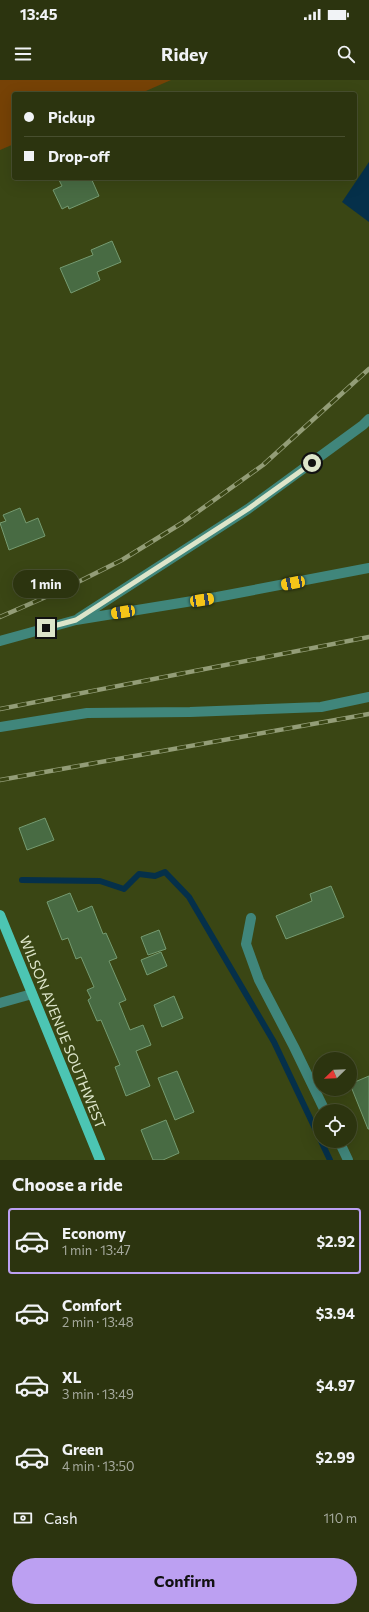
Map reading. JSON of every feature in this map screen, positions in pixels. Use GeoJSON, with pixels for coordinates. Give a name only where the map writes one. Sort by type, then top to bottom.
{"type":"FeatureCollection","features":[{"type":"Feature","properties":{"kind":"main road","name":"WILSON AVENUE SOUTHWEST"},"geometry":{"type":"LineString","coordinates":[[0,915],[100,1160]]}},
{"type":"Feature","properties":{"kind":"street"},"geometry":{"type":"LineString","coordinates":[[76,620],[248,509],[363,425],[369,419]]}},
{"type":"Feature","properties":{"kind":"street"},"geometry":{"type":"LineString","coordinates":[[0,641],[76,620],[217,597],[369,568]]}},
{"type":"Feature","properties":{"kind":"street"},"geometry":{"type":"LineString","coordinates":[[0,727],[87,712],[190,712],[321,707],[369,697]]}},
{"type":"Feature","properties":{"kind":"street"},"geometry":{"type":"LineString","coordinates":[[251,918],[246,944],[259,980],[322,1104]]}},
{"type":"Feature","properties":{"kind":"street"},"geometry":{"type":"LineString","coordinates":[[0,1003],[32,994]]}},
{"type":"Feature","properties":{"kind":"street"},"geometry":{"type":"LineString","coordinates":[[342,1148],[348,1160]]}},
{"type":"Feature","properties":{"kind":"shaded area"},"geometry":{"type":"Polygon","coordinates":[[[0,80],[171,80],[144,92],[12,92],[12,145],[0,150],[0,80]]]}},
{"type":"Feature","properties":{"kind":"water"},"geometry":{"type":"Polygon","coordinates":[[[369,162],[369,222],[342,202],[369,162]]]}},
{"type":"Feature","properties":{"kind":"building"},"geometry":{"type":"Polygon","coordinates":[[[59,180],[92,180],[99,196],[69,209],[68,206],[62,209],[53,190],[62,186],[59,180]]]}},
{"type":"Feature","properties":{"kind":"building"},"geometry":{"type":"Polygon","coordinates":[[[112,241],[121,262],[97,272],[100,280],[71,293],[60,268],[93,255],[91,250],[112,241]]]}},
{"type":"Feature","properties":{"kind":"building"},"geometry":{"type":"Polygon","coordinates":[[[20,508],[26,523],[38,518],[45,536],[9,550],[0,523],[6,521],[3,515],[20,508]]]}},
{"type":"Feature","properties":{"kind":"building"},"geometry":{"type":"Polygon","coordinates":[[[45,818],[54,840],[27,850],[19,828],[45,818]]]}},
{"type":"Feature","properties":{"kind":"building"},"geometry":{"type":"Polygon","coordinates":[[[331,886],[344,917],[286,939],[276,916],[312,901],[310,894],[331,886]]]}},
{"type":"Feature","properties":{"kind":"building"},"geometry":{"type":"Polygon","coordinates":[[[70,893],[78,912],[92,906],[103,934],[106,933],[117,958],[109,961],[126,1000],[119,1003],[130,1030],[143,1025],[151,1045],[136,1051],[150,1086],[126,1096],[115,1067],[120,1065],[101,1020],[97,1021],[88,1000],[91,998],[87,990],[94,987],[81,957],[76,959],[68,938],[62,940],[47,902],[70,893]]]}},
{"type":"Feature","properties":{"kind":"building"},"geometry":{"type":"Polygon","coordinates":[[[159,930],[166,949],[148,955],[141,937],[159,930]]]}},
{"type":"Feature","properties":{"kind":"building"},"geometry":{"type":"Polygon","coordinates":[[[161,952],[167,966],[147,975],[141,960],[161,952]]]}},
{"type":"Feature","properties":{"kind":"building"},"geometry":{"type":"Polygon","coordinates":[[[174,996],[183,1018],[162,1027],[154,1005],[174,996]]]}},
{"type":"Feature","properties":{"kind":"building"},"geometry":{"type":"Polygon","coordinates":[[[177,1071],[194,1112],[175,1120],[158,1078],[177,1071]]]}},
{"type":"Feature","properties":{"kind":"building"},"geometry":{"type":"Polygon","coordinates":[[[369,1076],[369,1129],[355,1096],[357,1096],[357,1081],[369,1076]]]}},
{"type":"Feature","properties":{"kind":"building"},"geometry":{"type":"Polygon","coordinates":[[[166,1120],[179,1153],[163,1160],[153,1160],[141,1130],[166,1120]]]}},
{"type":"Feature","properties":{"kind":"waterway"},"geometry":{"type":"LineString","coordinates":[[22,880],[100,881],[124,889],[139,874],[155,876],[165,872],[189,897],[274,1042],[313,1124]]}},
{"type":"Feature","properties":{"kind":"waterway"},"geometry":{"type":"LineString","coordinates":[[324,1148],[330,1160]]}},
{"type":"Feature","properties":{"kind":"railway"},"geometry":{"type":"LineString","coordinates":[[0,617],[64,589],[122,560],[182,523],[263,465],[369,369]]}},
{"type":"Feature","properties":{"kind":"railway"},"geometry":{"type":"LineString","coordinates":[[0,709],[369,637]]}},
{"type":"Feature","properties":{"kind":"railway"},"geometry":{"type":"LineString","coordinates":[[0,780],[369,714]]}},
{"type":"Feature","properties":{"kind":"route"},"geometry":{"type":"LineString","coordinates":[[46,628],[76,620],[248,509],[312,463]]}}]}
